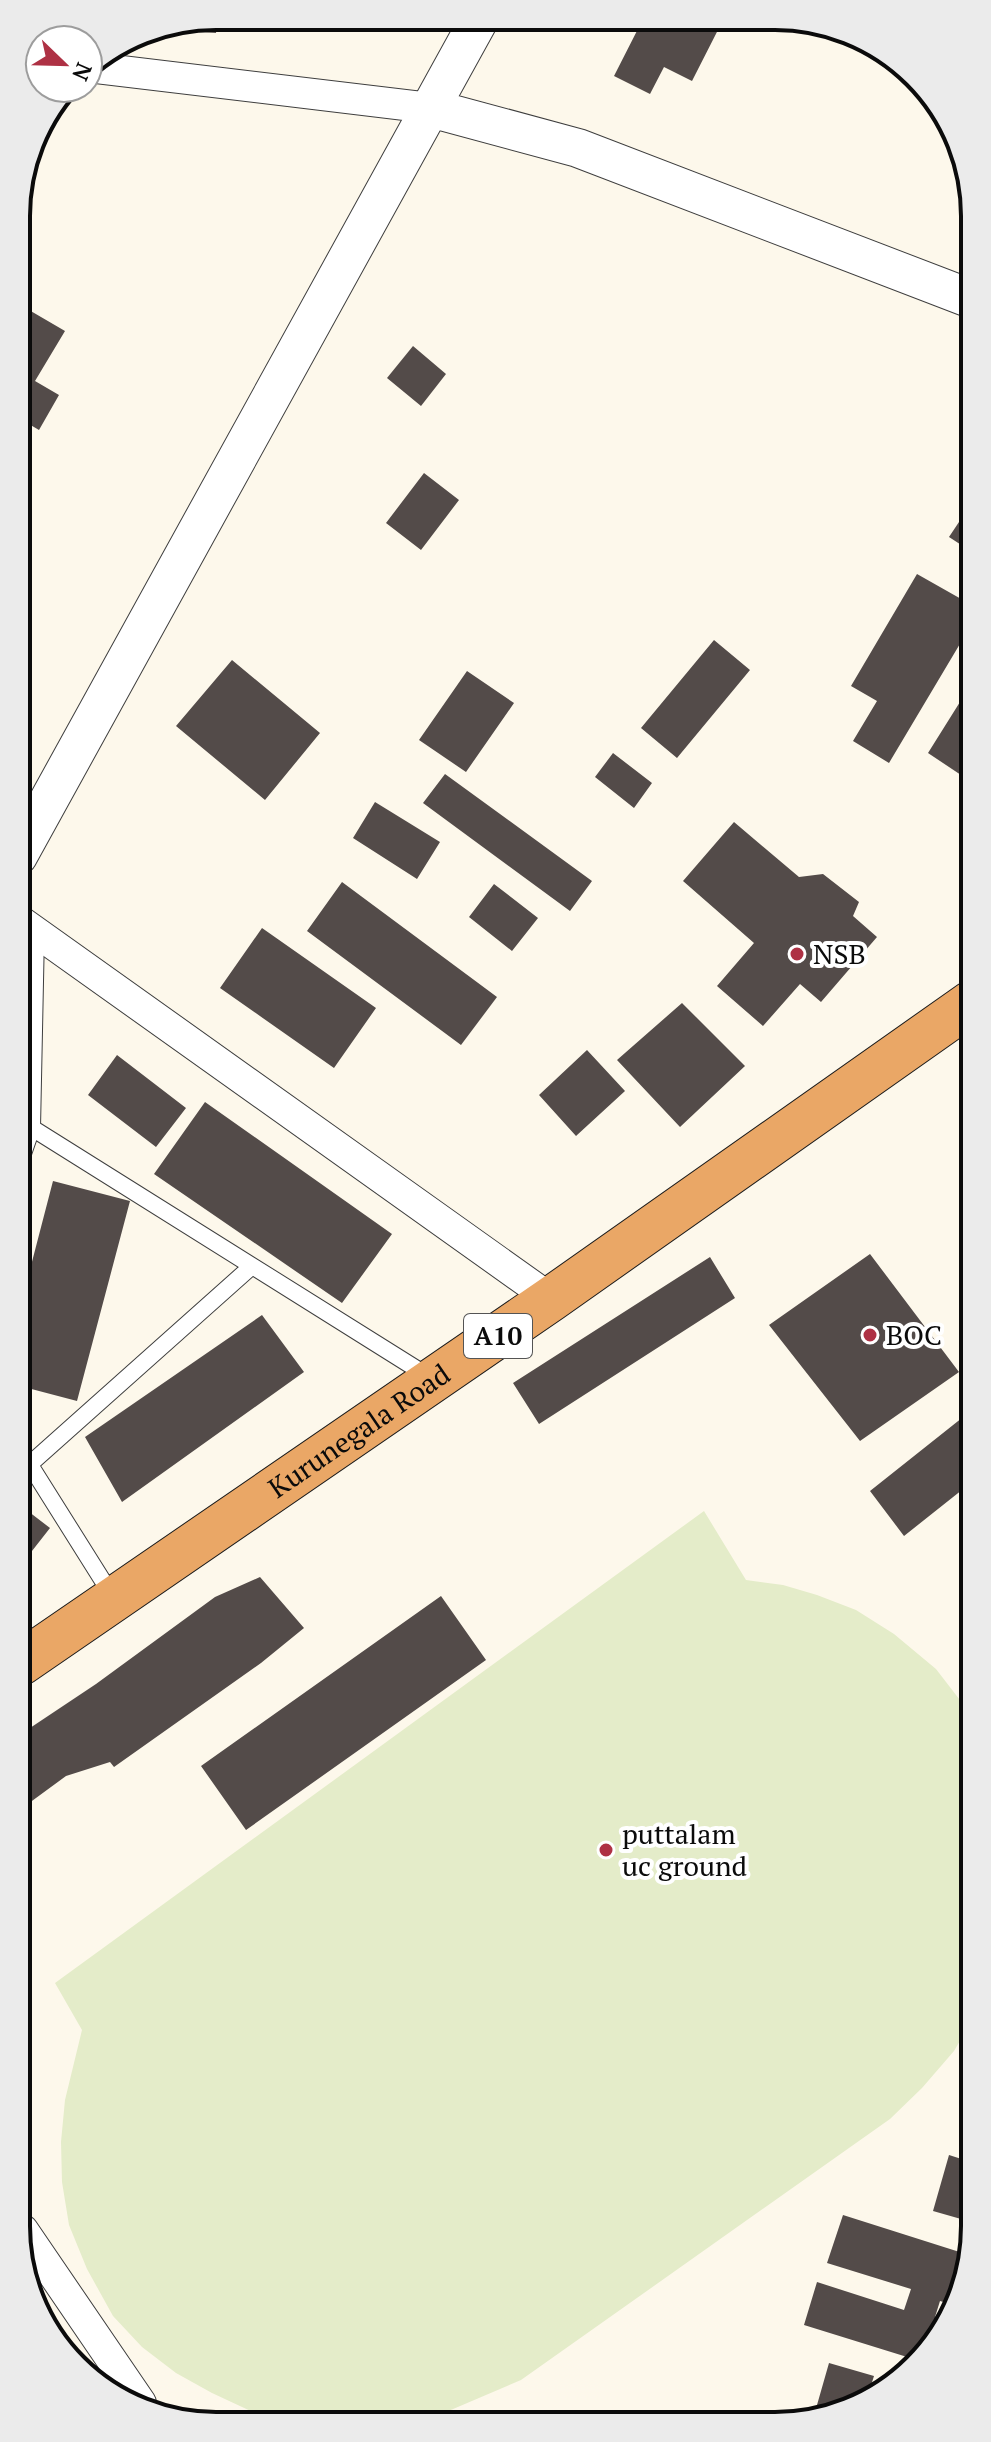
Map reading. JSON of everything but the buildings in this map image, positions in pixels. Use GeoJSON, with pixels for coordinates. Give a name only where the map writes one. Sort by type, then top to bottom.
{"type":"FeatureCollection","features":[{"type":"Feature","properties":{"kind":"highway","name":"Kurunegala Road"},"geometry":{"type":"LineString","coordinates":[[30,1657],[551,1299],[961,1010]]}},
{"type":"Feature","properties":{"kind":"street"},"geometry":{"type":"LineString","coordinates":[[30,834],[473,30]]}},
{"type":"Feature","properties":{"kind":"street"},"geometry":{"type":"LineString","coordinates":[[104,69],[430,108],[578,148],[961,295]]}},
{"type":"Feature","properties":{"kind":"street"},"geometry":{"type":"LineString","coordinates":[[30,928],[551,1299]]}},
{"type":"Feature","properties":{"kind":"street"},"geometry":{"type":"LineString","coordinates":[[31,2242],[134,2393]]}},
{"type":"Feature","properties":{"kind":"lane"},"geometry":{"type":"LineString","coordinates":[[30,1047],[30,1134]]}},
{"type":"Feature","properties":{"kind":"lane"},"geometry":{"type":"LineString","coordinates":[[32,1128],[433,1380]]}},
{"type":"Feature","properties":{"kind":"lane"},"geometry":{"type":"LineString","coordinates":[[114,1599],[30,1464],[252,1266]]}},
{"type":"Feature","properties":{"kind":"green space","name":"puttalam uc ground"},"geometry":{"type":"Polygon","coordinates":[[[704,1511],[746,1580],[783,1585],[856,1610],[894,1634],[936,1669],[961,1701],[961,2039],[954,2051],[890,2119],[521,2380],[446,2412],[253,2412],[176,2373],[142,2347],[113,2316],[87,2269],[69,2225],[62,2182],[61,2142],[65,2100],[82,2030],[55,1983],[704,1511]]]}},
{"type":"Feature","properties":{"kind":"place","name":"NSB"},"geometry":{"type":"Point","coordinates":[797,954]}},
{"type":"Feature","properties":{"kind":"place","name":"BOC"},"geometry":{"type":"Point","coordinates":[870,1335]}},
{"type":"Feature","properties":{"kind":"place","name":"puttalam uc ground"},"geometry":{"type":"Point","coordinates":[606,1850]}}]}
